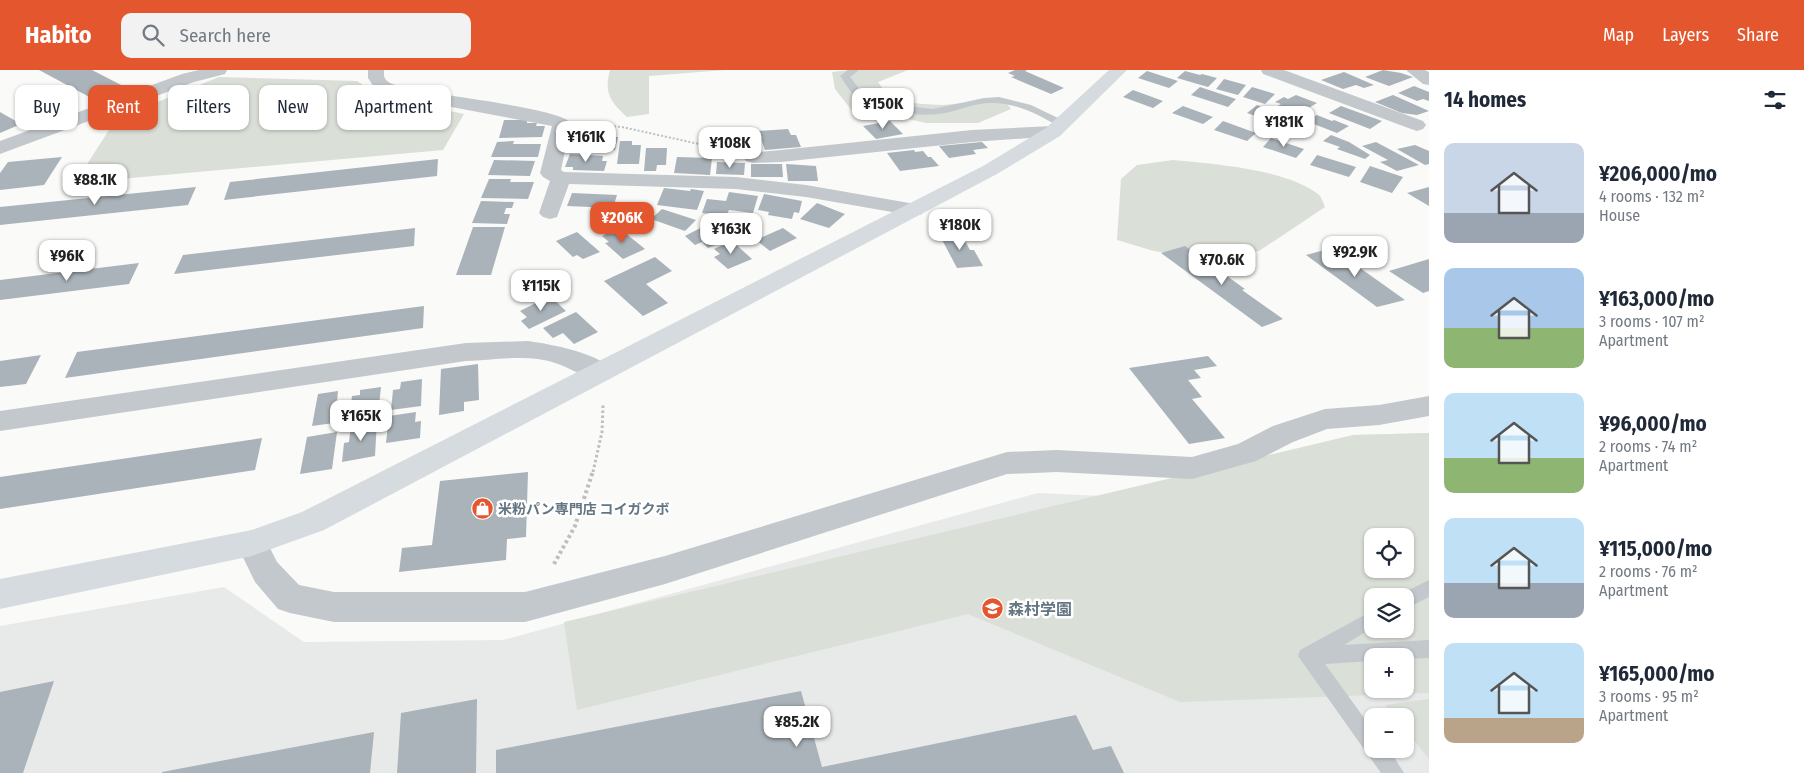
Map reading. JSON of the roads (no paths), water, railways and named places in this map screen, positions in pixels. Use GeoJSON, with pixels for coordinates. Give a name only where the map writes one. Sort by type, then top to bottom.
{"type":"FeatureCollection","features":[{"type":"Feature","properties":{"kind":"street"},"geometry":{"type":"LineString","coordinates":[[0,148],[177,82],[219,70]]}},
{"type":"Feature","properties":{"kind":"street"},"geometry":{"type":"LineString","coordinates":[[376,70],[376,78],[382,86],[414,95],[547,118],[562,123],[550,173],[561,178],[736,183],[806,190],[915,210]]}},
{"type":"Feature","properties":{"kind":"street"},"geometry":{"type":"LineString","coordinates":[[0,594],[88,578],[252,543],[313,521],[990,170],[1058,128],[1119,70]]}},
{"type":"Feature","properties":{"kind":"street"},"geometry":{"type":"LineString","coordinates":[[1268,70],[1423,123]]}},
{"type":"Feature","properties":{"kind":"street"},"geometry":{"type":"LineString","coordinates":[[1414,70],[1429,80]]}},
{"type":"Feature","properties":{"kind":"street"},"geometry":{"type":"LineString","coordinates":[[161,74],[177,82]]}},
{"type":"Feature","properties":{"kind":"street"},"geometry":{"type":"LineString","coordinates":[[1390,132],[1423,123]]}},
{"type":"Feature","properties":{"kind":"street"},"geometry":{"type":"LineString","coordinates":[[753,157],[781,156],[1058,128]]}},
{"type":"Feature","properties":{"kind":"street"},"geometry":{"type":"LineString","coordinates":[[550,213],[561,178]]}},
{"type":"Feature","properties":{"kind":"street"},"geometry":{"type":"LineString","coordinates":[[0,421],[466,352],[528,350],[559,354],[600,372]]}},
{"type":"Feature","properties":{"kind":"street"},"geometry":{"type":"LineString","coordinates":[[252,543],[266,572],[290,598],[334,607],[525,606],[666,570],[1007,463],[1057,460],[1192,468],[1246,453],[1284,434],[1325,419],[1379,415],[1429,406]]}},
{"type":"Feature","properties":{"kind":"lane"},"geometry":{"type":"LineString","coordinates":[[854,70],[845,76],[852,88],[867,102],[900,110],[939,112],[991,100],[1028,107],[1046,114],[1058,128]]}},
{"type":"Feature","properties":{"kind":"lane"},"geometry":{"type":"LineString","coordinates":[[1414,596],[1429,588]]}},
{"type":"Feature","properties":{"kind":"lane"},"geometry":{"type":"LineString","coordinates":[[1307,656],[1364,624]]}},
{"type":"Feature","properties":{"kind":"lane"},"geometry":{"type":"LineString","coordinates":[[1307,656],[1429,649]]}},
{"type":"Feature","properties":{"kind":"lane"},"geometry":{"type":"LineString","coordinates":[[1307,656],[1364,734]]}},
{"type":"Feature","properties":{"kind":"lane"},"geometry":{"type":"LineString","coordinates":[[1383,758],[1394,773]]}},
{"type":"Feature","properties":{"kind":"place","name":"米粉パン専門店 コイガクボ"},"geometry":{"type":"Point","coordinates":[482,509]}},
{"type":"Feature","properties":{"kind":"place","name":"森村学園"},"geometry":{"type":"Point","coordinates":[992,609]}}]}
